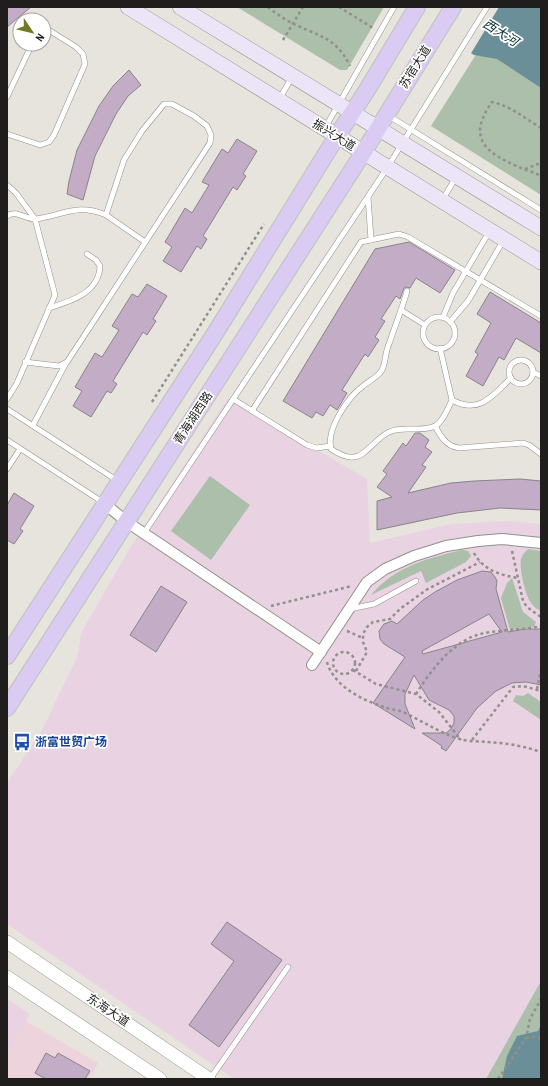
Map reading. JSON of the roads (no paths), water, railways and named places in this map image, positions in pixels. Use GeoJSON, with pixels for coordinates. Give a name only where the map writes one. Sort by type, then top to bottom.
{"type":"FeatureCollection","features":[{"type":"Feature","properties":{"kind":"main road","name":"振兴大道"},"geometry":{"type":"LineString","coordinates":[[128,7],[541,262]]}},
{"type":"Feature","properties":{"kind":"main road"},"geometry":{"type":"LineString","coordinates":[[180,7],[352,113],[385,116],[402,143],[541,228]]}},
{"type":"Feature","properties":{"kind":"main road"},"geometry":{"type":"LineString","coordinates":[[7,656],[214,335],[331,132],[352,113],[417,7]]}},
{"type":"Feature","properties":{"kind":"main road","name":"苏宿大道"},"geometry":{"type":"LineString","coordinates":[[385,116],[453,7]]}},
{"type":"Feature","properties":{"kind":"main road","name":"青海湖西路"},"geometry":{"type":"LineString","coordinates":[[7,708],[363,153],[385,116]]}},
{"type":"Feature","properties":{"kind":"street"},"geometry":{"type":"LineString","coordinates":[[105,504],[127,522],[257,610],[322,650]]}},
{"type":"Feature","properties":{"kind":"street"},"geometry":{"type":"LineString","coordinates":[[312,664],[367,582],[384,570],[414,556],[446,546],[469,542],[502,539],[541,543]]}},
{"type":"Feature","properties":{"kind":"street","name":"东海大道"},"geometry":{"type":"LineString","coordinates":[[7,942],[209,1079]]}},
{"type":"Feature","properties":{"kind":"street"},"geometry":{"type":"LineString","coordinates":[[7,977],[160,1079]]}},
{"type":"Feature","properties":{"kind":"lane"},"geometry":{"type":"LineString","coordinates":[[331,132],[338,104],[394,7]]}},
{"type":"Feature","properties":{"kind":"lane"},"geometry":{"type":"LineString","coordinates":[[144,533],[387,168],[487,7]]}},
{"type":"Feature","properties":{"kind":"lane"},"geometry":{"type":"LineString","coordinates":[[7,134],[40,146],[49,142],[54,135],[85,64],[83,54],[76,47],[52,32]]}},
{"type":"Feature","properties":{"kind":"lane"},"geometry":{"type":"LineString","coordinates":[[7,97],[28,52]]}},
{"type":"Feature","properties":{"kind":"lane"},"geometry":{"type":"LineString","coordinates":[[278,100],[293,76]]}},
{"type":"Feature","properties":{"kind":"lane"},"geometry":{"type":"LineString","coordinates":[[33,425],[67,362],[210,143],[211,134],[207,126],[194,116],[172,104],[164,104],[142,131],[124,160],[106,215]]}},
{"type":"Feature","properties":{"kind":"lane"},"geometry":{"type":"LineString","coordinates":[[385,116],[411,130],[541,210]]}},
{"type":"Feature","properties":{"kind":"lane"},"geometry":{"type":"LineString","coordinates":[[442,202],[457,176]]}},
{"type":"Feature","properties":{"kind":"lane"},"geometry":{"type":"LineString","coordinates":[[7,185],[16,193],[35,219],[55,295],[17,383],[7,399]]}},
{"type":"Feature","properties":{"kind":"lane"},"geometry":{"type":"LineString","coordinates":[[368,197],[371,240]]}},
{"type":"Feature","properties":{"kind":"lane"},"geometry":{"type":"LineString","coordinates":[[7,216],[9,214],[16,214],[35,219],[69,211],[83,209],[95,210],[106,215],[145,242]]}},
{"type":"Feature","properties":{"kind":"lane"},"geometry":{"type":"LineString","coordinates":[[443,317],[453,293],[490,231]]}},
{"type":"Feature","properties":{"kind":"lane"},"geometry":{"type":"LineString","coordinates":[[252,411],[361,242],[398,234],[408,237],[541,316]]}},
{"type":"Feature","properties":{"kind":"lane"},"geometry":{"type":"LineString","coordinates":[[450,322],[468,301],[504,239]]}},
{"type":"Feature","properties":{"kind":"lane"},"geometry":{"type":"LineString","coordinates":[[49,308],[73,300],[89,290],[96,283],[100,274],[100,266],[96,260],[88,254]]}},
{"type":"Feature","properties":{"kind":"lane"},"geometry":{"type":"LineString","coordinates":[[407,291],[402,310],[389,343],[382,370],[379,375],[362,386],[340,413],[333,430],[330,443],[331,449],[342,456],[354,457],[361,454],[387,433],[401,428],[425,428],[435,426],[439,423],[452,400],[440,348]]}},
{"type":"Feature","properties":{"kind":"lane"},"geometry":{"type":"LineString","coordinates":[[402,310],[425,325]]}},
{"type":"Feature","properties":{"kind":"lane"},"geometry":{"type":"LineString","coordinates":[[443,317],[450,322],[455,331],[454,336],[448,345],[440,348],[433,347],[425,340],[423,330],[425,325],[433,318],[443,317]]}},
{"type":"Feature","properties":{"kind":"lane"},"geometry":{"type":"LineString","coordinates":[[533,372],[530,381],[523,384],[516,383],[511,378],[510,370],[511,367],[517,362],[525,361],[529,363],[533,372],[541,376]]}},
{"type":"Feature","properties":{"kind":"lane"},"geometry":{"type":"LineString","coordinates":[[25,362],[59,366],[67,362]]}},
{"type":"Feature","properties":{"kind":"lane"},"geometry":{"type":"LineString","coordinates":[[452,400],[457,403],[475,406],[482,404],[511,378]]}},
{"type":"Feature","properties":{"kind":"lane"},"geometry":{"type":"LineString","coordinates":[[233,399],[307,445],[316,448],[330,446]]}},
{"type":"Feature","properties":{"kind":"lane"},"geometry":{"type":"LineString","coordinates":[[7,409],[119,482]]}},
{"type":"Feature","properties":{"kind":"lane"},"geometry":{"type":"LineString","coordinates":[[435,426],[441,437],[452,447],[459,448],[523,443],[530,445],[541,454]]}},
{"type":"Feature","properties":{"kind":"lane"},"geometry":{"type":"LineString","coordinates":[[7,440],[105,504]]}},
{"type":"Feature","properties":{"kind":"lane"},"geometry":{"type":"LineString","coordinates":[[7,469],[20,449]]}},
{"type":"Feature","properties":{"kind":"lane"},"geometry":{"type":"LineString","coordinates":[[349,609],[374,604],[416,581]]}},
{"type":"Feature","properties":{"kind":"lane"},"geometry":{"type":"LineString","coordinates":[[209,1079],[288,967]]}},
{"type":"Feature","properties":{"kind":"water","name":"西大河"},"geometry":{"type":"Polygon","coordinates":[[[394,7],[541,7],[541,88],[497,59],[474,55],[394,7]]]}},
{"type":"Feature","properties":{"kind":"water"},"geometry":{"type":"Polygon","coordinates":[[[541,1025],[541,1079],[502,1079],[507,1056],[517,1036],[538,1031],[541,1025]]]}},
{"type":"Feature","properties":{"kind":"place","name":"浙富世贸广场"},"geometry":{"type":"Point","coordinates":[22,742]}}]}
